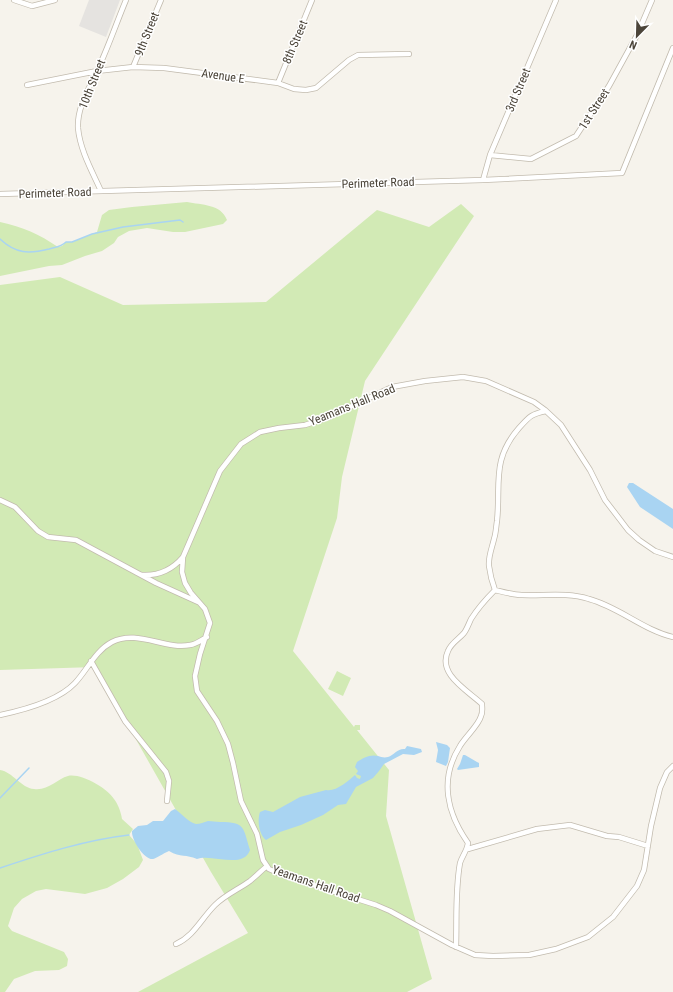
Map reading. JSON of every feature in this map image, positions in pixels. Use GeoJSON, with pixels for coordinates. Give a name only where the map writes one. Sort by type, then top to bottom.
{"type":"FeatureCollection","features":[{"type":"Feature","properties":{"kind":"street"},"geometry":{"type":"LineString","coordinates":[[14,0],[32,6],[55,0]]}},
{"type":"Feature","properties":{"kind":"street","name":"10th Street"},"geometry":{"type":"LineString","coordinates":[[101,191],[83,149],[78,128],[79,118],[82,106],[126,0]]}},
{"type":"Feature","properties":{"kind":"street","name":"9th Street"},"geometry":{"type":"LineString","coordinates":[[133,67],[161,0]]}},
{"type":"Feature","properties":{"kind":"street","name":"8th Street"},"geometry":{"type":"LineString","coordinates":[[278,83],[312,0]]}},
{"type":"Feature","properties":{"kind":"street","name":"3rd Street"},"geometry":{"type":"LineString","coordinates":[[482,180],[490,155],[556,0]]}},
{"type":"Feature","properties":{"kind":"street","name":"1st Street"},"geometry":{"type":"LineString","coordinates":[[490,155],[531,159],[576,136],[609,86],[637,35],[652,0]]}},
{"type":"Feature","properties":{"kind":"street","name":"Perimeter Road"},"geometry":{"type":"LineString","coordinates":[[0,194],[482,180],[622,173],[673,48]]}},
{"type":"Feature","properties":{"kind":"street","name":"Avenue E"},"geometry":{"type":"LineString","coordinates":[[27,86],[97,70],[133,67],[164,68],[278,83],[294,89],[306,90],[316,88],[349,60],[358,55],[409,54]]}},
{"type":"Feature","properties":{"kind":"street","name":"Yeamans Hall Road"},"geometry":{"type":"LineString","coordinates":[[673,557],[655,551],[628,530],[605,500],[590,470],[561,425],[546,411],[534,402],[486,381],[463,377],[425,380],[392,387],[327,418],[305,425],[260,432],[241,444],[220,471],[182,557],[182,572],[185,583],[191,593],[205,609],[210,623],[195,676],[197,691],[217,721],[228,744],[241,801],[257,834],[263,860],[266,866],[269,869],[285,876],[383,908],[456,947],[475,955],[529,955],[556,949],[588,937],[613,917],[638,886],[644,870],[655,805],[667,772],[673,766]]}},
{"type":"Feature","properties":{"kind":"street"},"geometry":{"type":"LineString","coordinates":[[494,590],[489,565],[497,520],[498,472],[501,459],[512,436],[525,421],[533,414],[546,411]]}},
{"type":"Feature","properties":{"kind":"street"},"geometry":{"type":"LineString","coordinates":[[0,500],[15,507],[38,531],[48,537],[76,540],[139,574],[199,602]]}},
{"type":"Feature","properties":{"kind":"street"},"geometry":{"type":"LineString","coordinates":[[139,574],[161,573],[169,570],[177,564],[182,557]]}},
{"type":"Feature","properties":{"kind":"street"},"geometry":{"type":"LineString","coordinates":[[494,590],[520,595],[560,595],[588,598],[618,611],[664,635],[673,637]]}},
{"type":"Feature","properties":{"kind":"street"},"geometry":{"type":"LineString","coordinates":[[456,947],[458,877],[461,861],[468,849],[468,843],[460,831],[452,814],[447,781],[451,763],[459,746],[480,720],[482,714],[482,704],[451,677],[445,662],[448,650],[464,632],[482,603],[494,590]]}},
{"type":"Feature","properties":{"kind":"street"},"geometry":{"type":"LineString","coordinates":[[0,715],[24,709],[55,697],[75,683],[91,661],[112,642],[134,638],[189,646],[196,644],[206,637]]}},
{"type":"Feature","properties":{"kind":"street"},"geometry":{"type":"LineString","coordinates":[[91,661],[125,721],[166,772],[169,781],[167,801]]}},
{"type":"Feature","properties":{"kind":"street"},"geometry":{"type":"LineString","coordinates":[[468,849],[491,841],[537,829],[570,824],[606,836],[619,837],[648,846]]}},
{"type":"Feature","properties":{"kind":"street"},"geometry":{"type":"LineString","coordinates":[[176,944],[186,940],[215,905],[228,894],[251,880],[266,866]]}},
{"type":"Feature","properties":{"kind":"green space"},"geometry":{"type":"Polygon","coordinates":[[[187,202],[216,208],[227,220],[223,224],[185,232],[173,232],[147,228],[129,231],[118,237],[114,243],[102,251],[62,265],[49,266],[0,276],[0,222],[16,226],[44,238],[58,247],[62,246],[66,242],[72,242],[97,232],[102,215],[109,210],[187,202]]]}},
{"type":"Feature","properties":{"kind":"green space"},"geometry":{"type":"Polygon","coordinates":[[[461,204],[474,216],[365,381],[342,477],[337,518],[293,651],[354,727],[355,725],[360,725],[360,730],[357,730],[389,770],[386,816],[432,979],[407,992],[138,992],[248,933],[211,872],[95,667],[0,670],[0,285],[60,277],[123,305],[266,302],[377,210],[429,227],[461,204]]]}},
{"type":"Feature","properties":{"kind":"green space"},"geometry":{"type":"Polygon","coordinates":[[[337,671],[351,678],[343,696],[328,689],[337,671]]]}},
{"type":"Feature","properties":{"kind":"green space"},"geometry":{"type":"Polygon","coordinates":[[[0,770],[5,771],[25,786],[34,789],[48,787],[68,776],[80,777],[100,786],[111,795],[117,803],[122,819],[133,829],[129,835],[137,844],[143,860],[139,867],[123,879],[107,888],[85,894],[46,889],[36,891],[22,899],[14,908],[8,926],[12,931],[64,952],[68,959],[67,966],[59,970],[35,971],[14,979],[5,992],[0,992],[0,770]]]}},
{"type":"Feature","properties":{"kind":"shaded area"},"geometry":{"type":"Polygon","coordinates":[[[89,0],[120,0],[106,37],[79,26],[89,0]]]}},
{"type":"Feature","properties":{"kind":"water"},"geometry":{"type":"Polygon","coordinates":[[[629,483],[633,483],[673,509],[673,529],[640,507],[627,487],[629,483]]]}},
{"type":"Feature","properties":{"kind":"water"},"geometry":{"type":"Polygon","coordinates":[[[436,742],[447,745],[450,748],[446,766],[436,762],[438,750],[436,742]]]}},
{"type":"Feature","properties":{"kind":"water"},"geometry":{"type":"Polygon","coordinates":[[[407,746],[421,749],[422,752],[414,755],[403,754],[384,764],[373,778],[356,787],[346,804],[338,805],[323,815],[301,825],[280,832],[266,840],[260,831],[260,812],[265,810],[273,812],[300,797],[342,786],[355,775],[360,779],[361,776],[356,774],[358,771],[355,767],[357,762],[369,756],[388,757],[400,750],[405,749],[407,746]]]}},
{"type":"Feature","properties":{"kind":"water"},"geometry":{"type":"Polygon","coordinates":[[[463,755],[479,763],[479,767],[458,770],[457,769],[463,755]]]}},
{"type":"Feature","properties":{"kind":"water"},"geometry":{"type":"Polygon","coordinates":[[[175,809],[196,824],[208,821],[228,822],[239,825],[244,831],[250,850],[246,856],[241,859],[234,860],[210,858],[197,859],[169,851],[154,859],[149,858],[142,853],[136,844],[132,831],[138,826],[147,825],[153,821],[163,821],[171,811],[175,809]]]}},
{"type":"Feature","properties":{"kind":"waterway"},"geometry":{"type":"LineString","coordinates":[[0,239],[17,250],[23,252],[35,252],[58,247],[66,242],[72,242],[92,234],[123,227],[180,220],[183,222]]}},
{"type":"Feature","properties":{"kind":"waterway"},"geometry":{"type":"LineString","coordinates":[[0,798],[29,768]]}},
{"type":"Feature","properties":{"kind":"waterway"},"geometry":{"type":"LineString","coordinates":[[0,868],[80,844],[129,835]]}}]}
